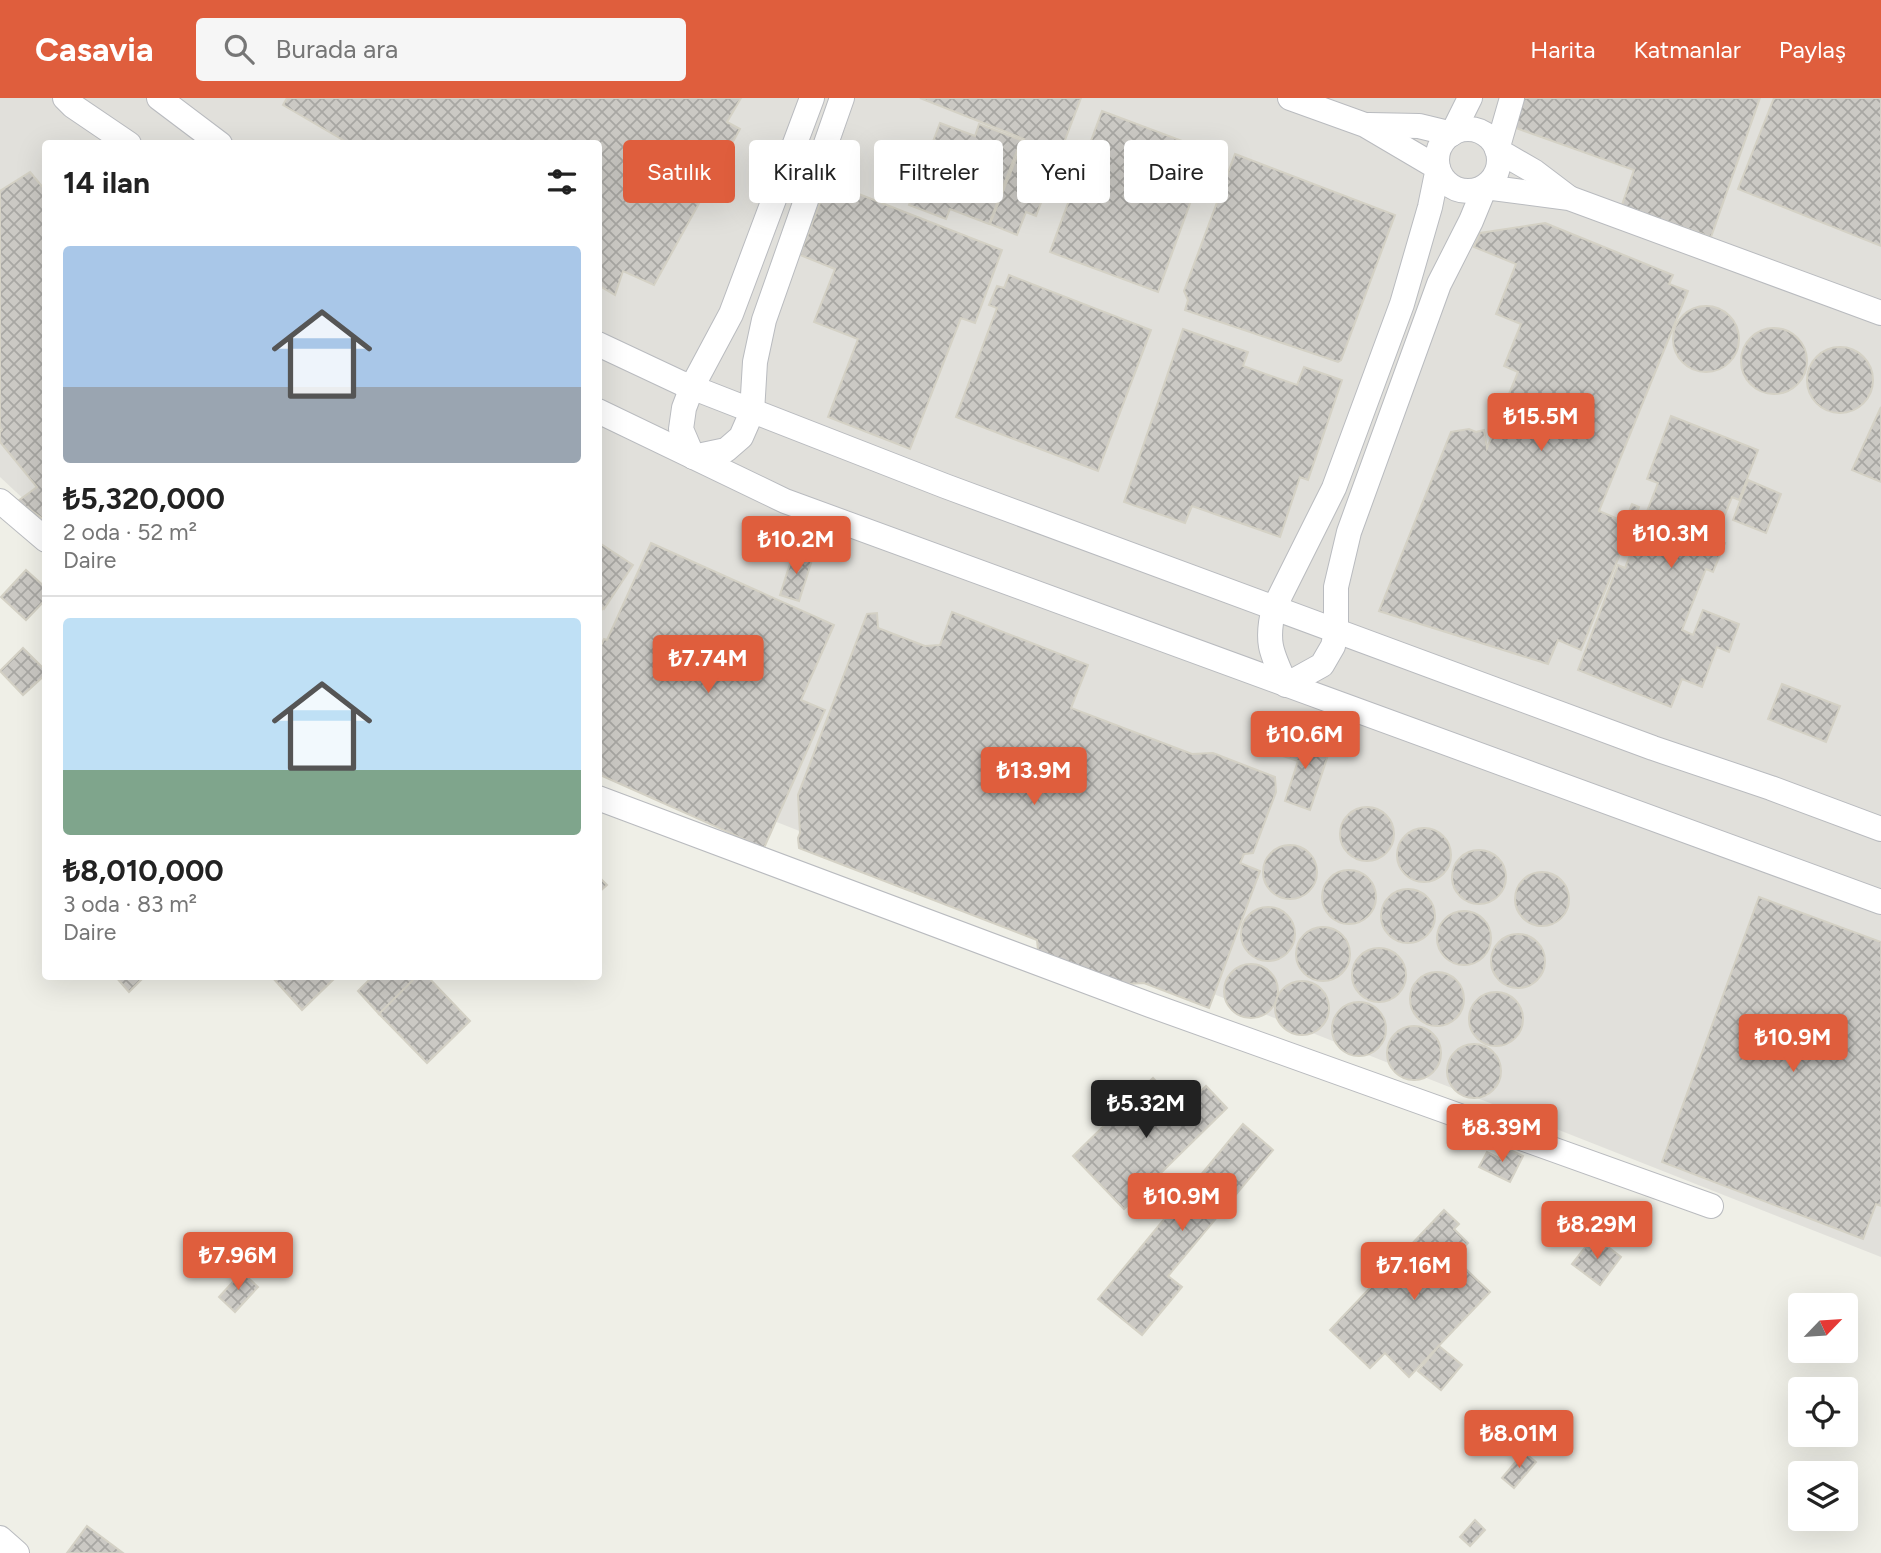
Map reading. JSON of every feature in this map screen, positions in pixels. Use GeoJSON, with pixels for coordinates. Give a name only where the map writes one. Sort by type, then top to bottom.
{"type":"FeatureCollection","features":[{"type":"Feature","properties":{"kind":"street"},"geometry":{"type":"LineString","coordinates":[[65,98],[123,140]]}},
{"type":"Feature","properties":{"kind":"street"},"geometry":{"type":"LineString","coordinates":[[159,98],[215,140]]}},
{"type":"Feature","properties":{"kind":"street"},"geometry":{"type":"LineString","coordinates":[[693,457],[681,429],[684,408],[692,387],[731,314],[812,98]]}},
{"type":"Feature","properties":{"kind":"street"},"geometry":{"type":"LineString","coordinates":[[693,457],[726,450],[741,437],[752,412],[755,362],[764,320],[842,98]]}},
{"type":"Feature","properties":{"kind":"street"},"geometry":{"type":"LineString","coordinates":[[1290,98],[1365,125],[1438,169],[1441,176],[1454,188],[1475,191],[1485,187],[1569,198],[1881,313]]}},
{"type":"Feature","properties":{"kind":"street"},"geometry":{"type":"LineString","coordinates":[[1286,685],[1270,651],[1269,628],[1274,608],[1335,488],[1402,304],[1430,207],[1440,148],[1451,134],[1470,98]]}},
{"type":"Feature","properties":{"kind":"street"},"geometry":{"type":"LineString","coordinates":[[1497,150],[1512,98]]}},
{"type":"Feature","properties":{"kind":"street"},"geometry":{"type":"LineString","coordinates":[[1286,685],[1322,665],[1333,646],[1336,632],[1336,587],[1349,532],[1439,284],[1485,187],[1495,176],[1499,166],[1497,150],[1488,136],[1479,131],[1468,129],[1451,134],[1419,126],[1365,125]]}},
{"type":"Feature","properties":{"kind":"street"},"geometry":{"type":"LineString","coordinates":[[1497,150],[1535,172],[1569,198]]}},
{"type":"Feature","properties":{"kind":"street"},"geometry":{"type":"LineString","coordinates":[[602,346],[752,412],[945,486],[1336,632],[1881,830]]}},
{"type":"Feature","properties":{"kind":"street"},"geometry":{"type":"LineString","coordinates":[[602,413],[785,501],[1881,902]]}},
{"type":"Feature","properties":{"kind":"street"},"geometry":{"type":"LineString","coordinates":[[0,500],[42,537]]}},
{"type":"Feature","properties":{"kind":"street"},"geometry":{"type":"LineString","coordinates":[[602,800],[1150,1005],[1711,1206]]}},
{"type":"Feature","properties":{"kind":"street"},"geometry":{"type":"LineString","coordinates":[[0,1538],[17,1553]]}},
{"type":"Feature","properties":{"kind":"shaded area"},"geometry":{"type":"Polygon","coordinates":[[[0,98],[1881,98],[1881,1257],[602,753],[602,140],[42,140],[42,516],[0,477],[0,98]]]}},
{"type":"Feature","properties":{"kind":"building"},"geometry":{"type":"Polygon","coordinates":[[[287,98],[741,98],[727,122],[740,129],[734,140],[623,140],[623,203],[699,203],[654,285],[623,271],[615,295],[602,287],[602,140],[343,140],[283,105],[287,98]]]}},
{"type":"Feature","properties":{"kind":"building"},"geometry":{"type":"Polygon","coordinates":[[[920,98],[1081,98],[1065,140],[1024,139],[920,98]]]}},
{"type":"Feature","properties":{"kind":"building"},"geometry":{"type":"Polygon","coordinates":[[[1524,98],[1760,98],[1711,237],[1622,205],[1634,170],[1513,127],[1524,98]]]}},
{"type":"Feature","properties":{"kind":"building"},"geometry":{"type":"Polygon","coordinates":[[[1774,98],[1881,98],[1881,246],[1738,189],[1774,98]]]}},
{"type":"Feature","properties":{"kind":"building"},"geometry":{"type":"Polygon","coordinates":[[[1102,111],[1180,140],[1124,140],[1124,203],[1190,203],[1158,292],[1050,252],[1068,203],[1110,203],[1110,140],[1091,140],[1102,111]]]}},
{"type":"Feature","properties":{"kind":"building"},"geometry":{"type":"Polygon","coordinates":[[[940,123],[975,136],[979,124],[1021,140],[1017,140],[1017,150],[1003,187],[1003,140],[934,140],[940,123]]]}},
{"type":"Feature","properties":{"kind":"building"},"geometry":{"type":"Polygon","coordinates":[[[1235,154],[1395,215],[1338,362],[1185,310],[1188,300],[1184,291],[1217,203],[1228,203],[1228,173],[1235,154]]]}},
{"type":"Feature","properties":{"kind":"building"},"geometry":{"type":"Polygon","coordinates":[[[1017,156],[1017,203],[1041,203],[1036,216],[1026,212],[1017,235],[990,224],[998,203],[1003,203],[1003,192],[1017,156]]]}},
{"type":"Feature","properties":{"kind":"building"},"geometry":{"type":"Polygon","coordinates":[[[30,172],[42,186],[42,518],[18,501],[37,487],[0,442],[0,191],[30,172]]]}},
{"type":"Feature","properties":{"kind":"building"},"geometry":{"type":"Polygon","coordinates":[[[860,195],[874,200],[874,203],[882,203],[1002,250],[975,323],[961,318],[910,449],[828,417],[858,339],[814,322],[835,269],[800,255],[820,203],[860,203],[860,195]]]}},
{"type":"Feature","properties":{"kind":"building"},"geometry":{"type":"Polygon","coordinates":[[[997,203],[989,224],[950,209],[946,219],[909,205],[997,203]]]}},
{"type":"Feature","properties":{"kind":"building"},"geometry":{"type":"Polygon","coordinates":[[[1545,223],[1673,275],[1669,284],[1688,291],[1599,511],[1625,522],[1632,504],[1639,507],[1581,650],[1558,640],[1548,664],[1379,611],[1451,432],[1484,430],[1487,448],[1518,372],[1504,366],[1521,324],[1496,314],[1516,264],[1474,247],[1480,233],[1545,223]]]}},
{"type":"Feature","properties":{"kind":"building"},"geometry":{"type":"Polygon","coordinates":[[[1009,275],[1151,330],[1098,471],[956,417],[997,308],[989,305],[997,286],[1004,288],[1009,275]]]}},
{"type":"Feature","properties":{"kind":"building"},"geometry":{"type":"Polygon","coordinates":[[[1712,306],[1730,315],[1737,326],[1737,352],[1730,363],[1719,370],[1700,372],[1682,363],[1675,352],[1673,333],[1682,315],[1693,308],[1712,306]]]}},
{"type":"Feature","properties":{"kind":"building"},"geometry":{"type":"Polygon","coordinates":[[[1774,328],[1787,331],[1797,338],[1804,348],[1807,361],[1804,374],[1797,384],[1787,391],[1774,394],[1761,391],[1751,384],[1744,374],[1741,361],[1744,348],[1751,338],[1761,331],[1774,328]]]}},
{"type":"Feature","properties":{"kind":"building"},"geometry":{"type":"Polygon","coordinates":[[[1183,329],[1248,352],[1243,366],[1297,385],[1304,367],[1342,380],[1308,480],[1300,477],[1280,537],[1192,506],[1185,523],[1124,502],[1183,329]]]}},
{"type":"Feature","properties":{"kind":"building"},"geometry":{"type":"Polygon","coordinates":[[[1846,347],[1864,356],[1871,367],[1871,393],[1864,404],[1853,411],[1834,413],[1816,404],[1809,393],[1807,374],[1816,356],[1827,349],[1846,347]]]}},
{"type":"Feature","properties":{"kind":"building"},"geometry":{"type":"Polygon","coordinates":[[[1881,407],[1881,482],[1852,470],[1881,407]]]}},
{"type":"Feature","properties":{"kind":"building"},"geometry":{"type":"Polygon","coordinates":[[[1671,416],[1758,450],[1739,500],[1732,497],[1715,539],[1725,543],[1713,572],[1706,569],[1682,630],[1693,635],[1703,610],[1739,624],[1729,652],[1717,647],[1702,687],[1682,679],[1671,707],[1578,670],[1618,565],[1625,568],[1658,483],[1647,479],[1671,416]]]}},
{"type":"Feature","properties":{"kind":"building"},"geometry":{"type":"Polygon","coordinates":[[[1748,480],[1781,494],[1766,533],[1733,520],[1748,480]]]}},
{"type":"Feature","properties":{"kind":"building"},"geometry":{"type":"Polygon","coordinates":[[[651,543],[834,625],[801,700],[825,710],[764,848],[602,776],[602,643],[604,639],[607,640],[651,543]]]}},
{"type":"Feature","properties":{"kind":"building"},"geometry":{"type":"Polygon","coordinates":[[[602,545],[633,565],[602,609],[602,545]]]}},
{"type":"Feature","properties":{"kind":"building"},"geometry":{"type":"Polygon","coordinates":[[[794,551],[813,557],[799,601],[780,595],[794,551]]]}},
{"type":"Feature","properties":{"kind":"building"},"geometry":{"type":"Polygon","coordinates":[[[26,570],[42,584],[42,603],[26,620],[1,597],[26,570]]]}},
{"type":"Feature","properties":{"kind":"building"},"geometry":{"type":"Polygon","coordinates":[[[952,612],[1088,665],[1071,708],[1192,754],[1213,753],[1275,777],[1276,792],[1253,853],[1244,854],[1240,863],[1260,871],[1209,1008],[1144,983],[1126,984],[1038,950],[1037,940],[799,848],[798,795],[867,614],[877,613],[878,628],[925,646],[940,645],[952,612]]]}},
{"type":"Feature","properties":{"kind":"building"},"geometry":{"type":"Polygon","coordinates":[[[23,648],[42,667],[42,678],[23,695],[0,671],[23,648]]]}},
{"type":"Feature","properties":{"kind":"building"},"geometry":{"type":"Polygon","coordinates":[[[1782,684],[1840,706],[1826,742],[1768,719],[1782,684]]]}},
{"type":"Feature","properties":{"kind":"building"},"geometry":{"type":"Polygon","coordinates":[[[1289,736],[1330,749],[1310,810],[1285,801],[1298,761],[1283,756],[1289,736]]]}},
{"type":"Feature","properties":{"kind":"building"},"geometry":{"type":"Polygon","coordinates":[[[1367,807],[1386,815],[1394,834],[1386,853],[1367,861],[1348,853],[1340,834],[1348,815],[1367,807]]]}},
{"type":"Feature","properties":{"kind":"building"},"geometry":{"type":"Polygon","coordinates":[[[1424,828],[1443,836],[1451,855],[1443,874],[1424,882],[1405,874],[1397,855],[1405,836],[1424,828]]]}},
{"type":"Feature","properties":{"kind":"building"},"geometry":{"type":"Polygon","coordinates":[[[1290,845],[1309,853],[1317,872],[1309,891],[1290,899],[1271,891],[1263,872],[1271,853],[1290,845]]]}},
{"type":"Feature","properties":{"kind":"building"},"geometry":{"type":"Polygon","coordinates":[[[1479,850],[1498,858],[1506,877],[1498,896],[1479,904],[1460,896],[1452,877],[1460,858],[1479,850]]]}},
{"type":"Feature","properties":{"kind":"building"},"geometry":{"type":"Polygon","coordinates":[[[1349,870],[1368,878],[1376,897],[1368,916],[1349,924],[1330,916],[1322,897],[1330,878],[1349,870]]]}},
{"type":"Feature","properties":{"kind":"building"},"geometry":{"type":"Polygon","coordinates":[[[1542,872],[1561,880],[1569,899],[1561,918],[1542,926],[1523,918],[1515,899],[1523,880],[1542,872]]]}},
{"type":"Feature","properties":{"kind":"building"},"geometry":{"type":"Polygon","coordinates":[[[1408,889],[1427,897],[1435,916],[1427,935],[1408,943],[1389,935],[1381,916],[1389,897],[1408,889]]]}},
{"type":"Feature","properties":{"kind":"building"},"geometry":{"type":"Polygon","coordinates":[[[1759,897],[1881,942],[1881,1206],[1876,1204],[1863,1239],[1662,1162],[1759,897]]]}},
{"type":"Feature","properties":{"kind":"building"},"geometry":{"type":"Polygon","coordinates":[[[1268,907],[1287,915],[1295,934],[1287,953],[1268,961],[1249,953],[1241,934],[1249,915],[1268,907]]]}},
{"type":"Feature","properties":{"kind":"building"},"geometry":{"type":"Polygon","coordinates":[[[1464,911],[1483,919],[1491,938],[1483,957],[1464,965],[1445,957],[1437,938],[1445,919],[1464,911]]]}},
{"type":"Feature","properties":{"kind":"building"},"geometry":{"type":"Polygon","coordinates":[[[1323,927],[1342,935],[1350,954],[1342,973],[1323,981],[1304,973],[1296,954],[1304,935],[1323,927]]]}},
{"type":"Feature","properties":{"kind":"building"},"geometry":{"type":"Polygon","coordinates":[[[1518,934],[1537,942],[1545,961],[1537,980],[1518,988],[1499,980],[1491,961],[1499,942],[1518,934]]]}},
{"type":"Feature","properties":{"kind":"building"},"geometry":{"type":"Polygon","coordinates":[[[1379,948],[1398,956],[1406,975],[1398,994],[1379,1002],[1360,994],[1352,975],[1360,956],[1379,948]]]}},
{"type":"Feature","properties":{"kind":"building"},"geometry":{"type":"Polygon","coordinates":[[[1251,964],[1270,972],[1278,991],[1270,1010],[1251,1018],[1232,1010],[1224,991],[1232,972],[1251,964]]]}},
{"type":"Feature","properties":{"kind":"building"},"geometry":{"type":"Polygon","coordinates":[[[1437,972],[1456,980],[1464,999],[1456,1018],[1437,1026],[1418,1018],[1410,999],[1418,980],[1437,972]]]}},
{"type":"Feature","properties":{"kind":"building"},"geometry":{"type":"Polygon","coordinates":[[[118,980],[141,980],[129,992],[118,980]]]}},
{"type":"Feature","properties":{"kind":"building"},"geometry":{"type":"Polygon","coordinates":[[[275,980],[333,980],[302,1010],[275,980]]]}},
{"type":"Feature","properties":{"kind":"building"},"geometry":{"type":"Polygon","coordinates":[[[369,980],[413,980],[379,1014],[358,991],[369,980]]]}},
{"type":"Feature","properties":{"kind":"building"},"geometry":{"type":"Polygon","coordinates":[[[413,980],[431,980],[470,1021],[427,1063],[379,1014],[413,980]]]}},
{"type":"Feature","properties":{"kind":"building"},"geometry":{"type":"Polygon","coordinates":[[[1302,981],[1321,989],[1329,1008],[1321,1027],[1302,1035],[1283,1027],[1275,1008],[1283,989],[1302,981]]]}},
{"type":"Feature","properties":{"kind":"building"},"geometry":{"type":"Polygon","coordinates":[[[1496,992],[1515,1000],[1523,1019],[1515,1038],[1496,1046],[1477,1038],[1469,1019],[1477,1000],[1496,992]]]}},
{"type":"Feature","properties":{"kind":"building"},"geometry":{"type":"Polygon","coordinates":[[[1359,1002],[1378,1010],[1386,1029],[1378,1048],[1359,1056],[1340,1048],[1332,1029],[1340,1010],[1359,1002]]]}},
{"type":"Feature","properties":{"kind":"building"},"geometry":{"type":"Polygon","coordinates":[[[1414,1026],[1433,1034],[1441,1053],[1433,1072],[1414,1080],[1395,1072],[1387,1053],[1395,1034],[1414,1026]]]}},
{"type":"Feature","properties":{"kind":"building"},"geometry":{"type":"Polygon","coordinates":[[[1474,1044],[1493,1052],[1501,1071],[1493,1090],[1474,1098],[1455,1090],[1447,1071],[1455,1052],[1474,1044]]]}},
{"type":"Feature","properties":{"kind":"building"},"geometry":{"type":"Polygon","coordinates":[[[1153,1078],[1182,1109],[1206,1086],[1227,1108],[1124,1209],[1073,1156],[1153,1078]]]}},
{"type":"Feature","properties":{"kind":"building"},"geometry":{"type":"Polygon","coordinates":[[[1243,1124],[1273,1150],[1168,1276],[1182,1287],[1142,1335],[1098,1299],[1243,1124]]]}},
{"type":"Feature","properties":{"kind":"building"},"geometry":{"type":"Polygon","coordinates":[[[1506,1148],[1523,1156],[1510,1182],[1479,1167],[1487,1152],[1501,1159],[1506,1148]]]}},
{"type":"Feature","properties":{"kind":"building"},"geometry":{"type":"Polygon","coordinates":[[[1444,1210],[1459,1224],[1454,1229],[1468,1243],[1454,1258],[1490,1292],[1409,1377],[1385,1353],[1370,1368],[1330,1330],[1444,1210]]]}},
{"type":"Feature","properties":{"kind":"building"},"geometry":{"type":"Polygon","coordinates":[[[1594,1236],[1621,1257],[1600,1285],[1572,1264],[1594,1236]]]}},
{"type":"Feature","properties":{"kind":"building"},"geometry":{"type":"Polygon","coordinates":[[[242,1272],[258,1287],[235,1312],[219,1297],[242,1272]]]}},
{"type":"Feature","properties":{"kind":"building"},"geometry":{"type":"Polygon","coordinates":[[[1439,1346],[1462,1365],[1441,1390],[1418,1371],[1439,1346]]]}},
{"type":"Feature","properties":{"kind":"building"},"geometry":{"type":"Polygon","coordinates":[[[1524,1452],[1536,1462],[1514,1488],[1502,1478],[1524,1452]]]}},
{"type":"Feature","properties":{"kind":"building"},"geometry":{"type":"Polygon","coordinates":[[[1475,1520],[1485,1530],[1470,1546],[1460,1537],[1475,1520]]]}},
{"type":"Feature","properties":{"kind":"building"},"geometry":{"type":"Polygon","coordinates":[[[87,1526],[123,1553],[67,1553],[87,1526]]]}}]}
